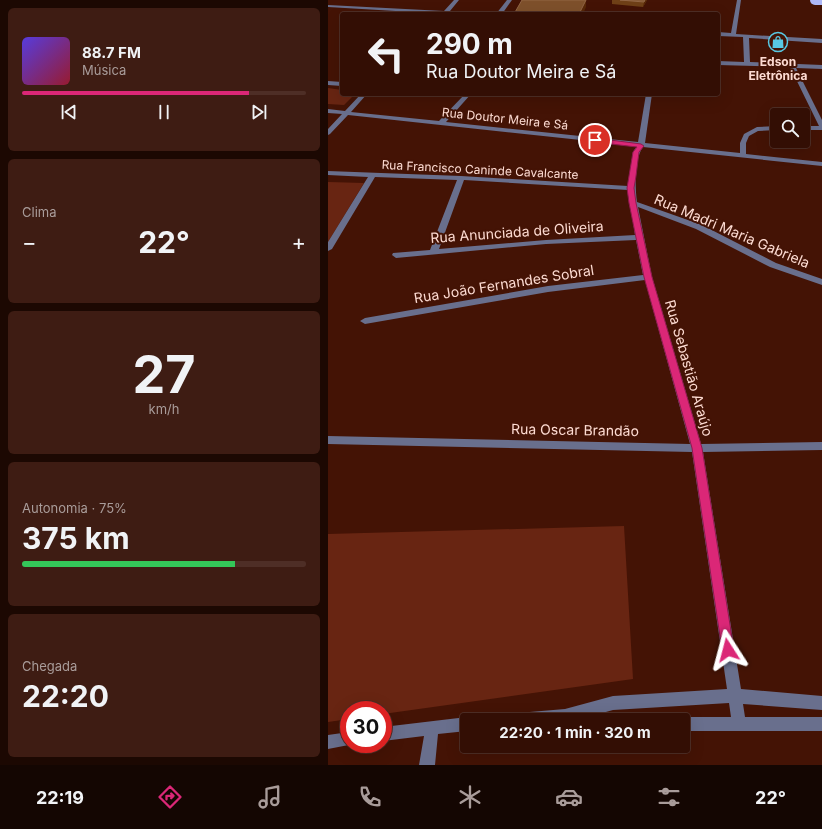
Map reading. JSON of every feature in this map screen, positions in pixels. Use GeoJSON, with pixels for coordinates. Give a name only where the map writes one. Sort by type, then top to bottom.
{"type":"FeatureCollection","features":[{"type":"Feature","properties":{"kind":"main road"},"geometry":{"type":"LineString","coordinates":[[816,0],[822,0]]}},
{"type":"Feature","properties":{"kind":"street"},"geometry":{"type":"LineString","coordinates":[[446,12],[457,0]]}},
{"type":"Feature","properties":{"kind":"street"},"geometry":{"type":"LineString","coordinates":[[501,12],[510,0]]}},
{"type":"Feature","properties":{"kind":"street"},"geometry":{"type":"LineString","coordinates":[[733,35],[739,0]]}},
{"type":"Feature","properties":{"kind":"street"},"geometry":{"type":"LineString","coordinates":[[328,6],[410,12]]}},
{"type":"Feature","properties":{"kind":"street"},"geometry":{"type":"LineString","coordinates":[[720,34],[822,41]]}},
{"type":"Feature","properties":{"kind":"street"},"geometry":{"type":"LineString","coordinates":[[746,36],[747,64]]}},
{"type":"Feature","properties":{"kind":"street"},"geometry":{"type":"LineString","coordinates":[[720,63],[822,67]]}},
{"type":"Feature","properties":{"kind":"street"},"geometry":{"type":"LineString","coordinates":[[792,66],[822,127],[810,128]]}},
{"type":"Feature","properties":{"kind":"street"},"geometry":{"type":"LineString","coordinates":[[328,83],[340,84]]}},
{"type":"Feature","properties":{"kind":"street"},"geometry":{"type":"LineString","coordinates":[[328,133],[362,96]]}},
{"type":"Feature","properties":{"kind":"street"},"geometry":{"type":"LineString","coordinates":[[441,123],[466,96]]}},
{"type":"Feature","properties":{"kind":"street","name":"Rua Sebastião Araújo"},"geometry":{"type":"LineString","coordinates":[[649,96],[641,146],[636,152],[631,188],[632,203],[648,277],[697,448],[739,723]]}},
{"type":"Feature","properties":{"kind":"street","name":"Rua Doutor Meira e Sá"},"geometry":{"type":"LineString","coordinates":[[328,111],[641,146],[822,164]]}},
{"type":"Feature","properties":{"kind":"street"},"geometry":{"type":"LineString","coordinates":[[743,156],[743,143],[746,135],[757,130],[770,129]]}},
{"type":"Feature","properties":{"kind":"street","name":"Rua Francisco Caninde Cavalcante"},"geometry":{"type":"LineString","coordinates":[[328,174],[461,178],[631,188]]}},
{"type":"Feature","properties":{"kind":"street"},"geometry":{"type":"LineString","coordinates":[[328,249],[373,175]]}},
{"type":"Feature","properties":{"kind":"street"},"geometry":{"type":"LineString","coordinates":[[434,251],[461,178]]}},
{"type":"Feature","properties":{"kind":"street","name":"Rua Madri Maria Gabriela"},"geometry":{"type":"LineString","coordinates":[[632,203],[699,228],[767,263],[822,282]]}},
{"type":"Feature","properties":{"kind":"street","name":"Rua Anunciada de Oliveira"},"geometry":{"type":"LineString","coordinates":[[396,255],[546,242],[640,237]]}},
{"type":"Feature","properties":{"kind":"street","name":"Rua João Fernandes Sobral"},"geometry":{"type":"LineString","coordinates":[[365,321],[548,289],[648,277]]}},
{"type":"Feature","properties":{"kind":"street","name":"Rua Oscar Brandão"},"geometry":{"type":"LineString","coordinates":[[328,440],[697,448],[822,446]]}},
{"type":"Feature","properties":{"kind":"street"},"geometry":{"type":"LineString","coordinates":[[585,713],[613,703],[735,696],[822,703]]}},
{"type":"Feature","properties":{"kind":"street"},"geometry":{"type":"LineString","coordinates":[[690,724],[822,724]]}},
{"type":"Feature","properties":{"kind":"street"},"geometry":{"type":"LineString","coordinates":[[392,733],[460,725]]}},
{"type":"Feature","properties":{"kind":"street"},"geometry":{"type":"LineString","coordinates":[[427,765],[432,727]]}},
{"type":"Feature","properties":{"kind":"street"},"geometry":{"type":"LineString","coordinates":[[328,742],[340,740]]}},
{"type":"Feature","properties":{"kind":"shaded area"},"geometry":{"type":"Polygon","coordinates":[[[328,88],[340,90],[340,96],[353,96],[344,105],[328,104],[328,88]]]}},
{"type":"Feature","properties":{"kind":"shaded area"},"geometry":{"type":"Polygon","coordinates":[[[328,182],[364,183],[328,242],[328,182]]]}},
{"type":"Feature","properties":{"kind":"shaded area"},"geometry":{"type":"Polygon","coordinates":[[[624,526],[633,679],[392,713],[392,701],[340,701],[340,720],[328,722],[328,534],[624,526]]]}},
{"type":"Feature","properties":{"kind":"building"},"geometry":{"type":"Polygon","coordinates":[[[522,0],[586,0],[580,12],[515,12],[522,0]]]}},
{"type":"Feature","properties":{"kind":"building"},"geometry":{"type":"Polygon","coordinates":[[[620,0],[645,0],[644,2],[620,0]]]}},
{"type":"Feature","properties":{"kind":"place","name":"Edson Eletrônica"},"geometry":{"type":"Point","coordinates":[778,42]}},
{"type":"Feature","properties":{"kind":"route"},"geometry":{"type":"LineString","coordinates":[[595,140],[641,146],[636,152],[631,188],[632,203],[648,277],[697,448],[728,650]]}}]}
